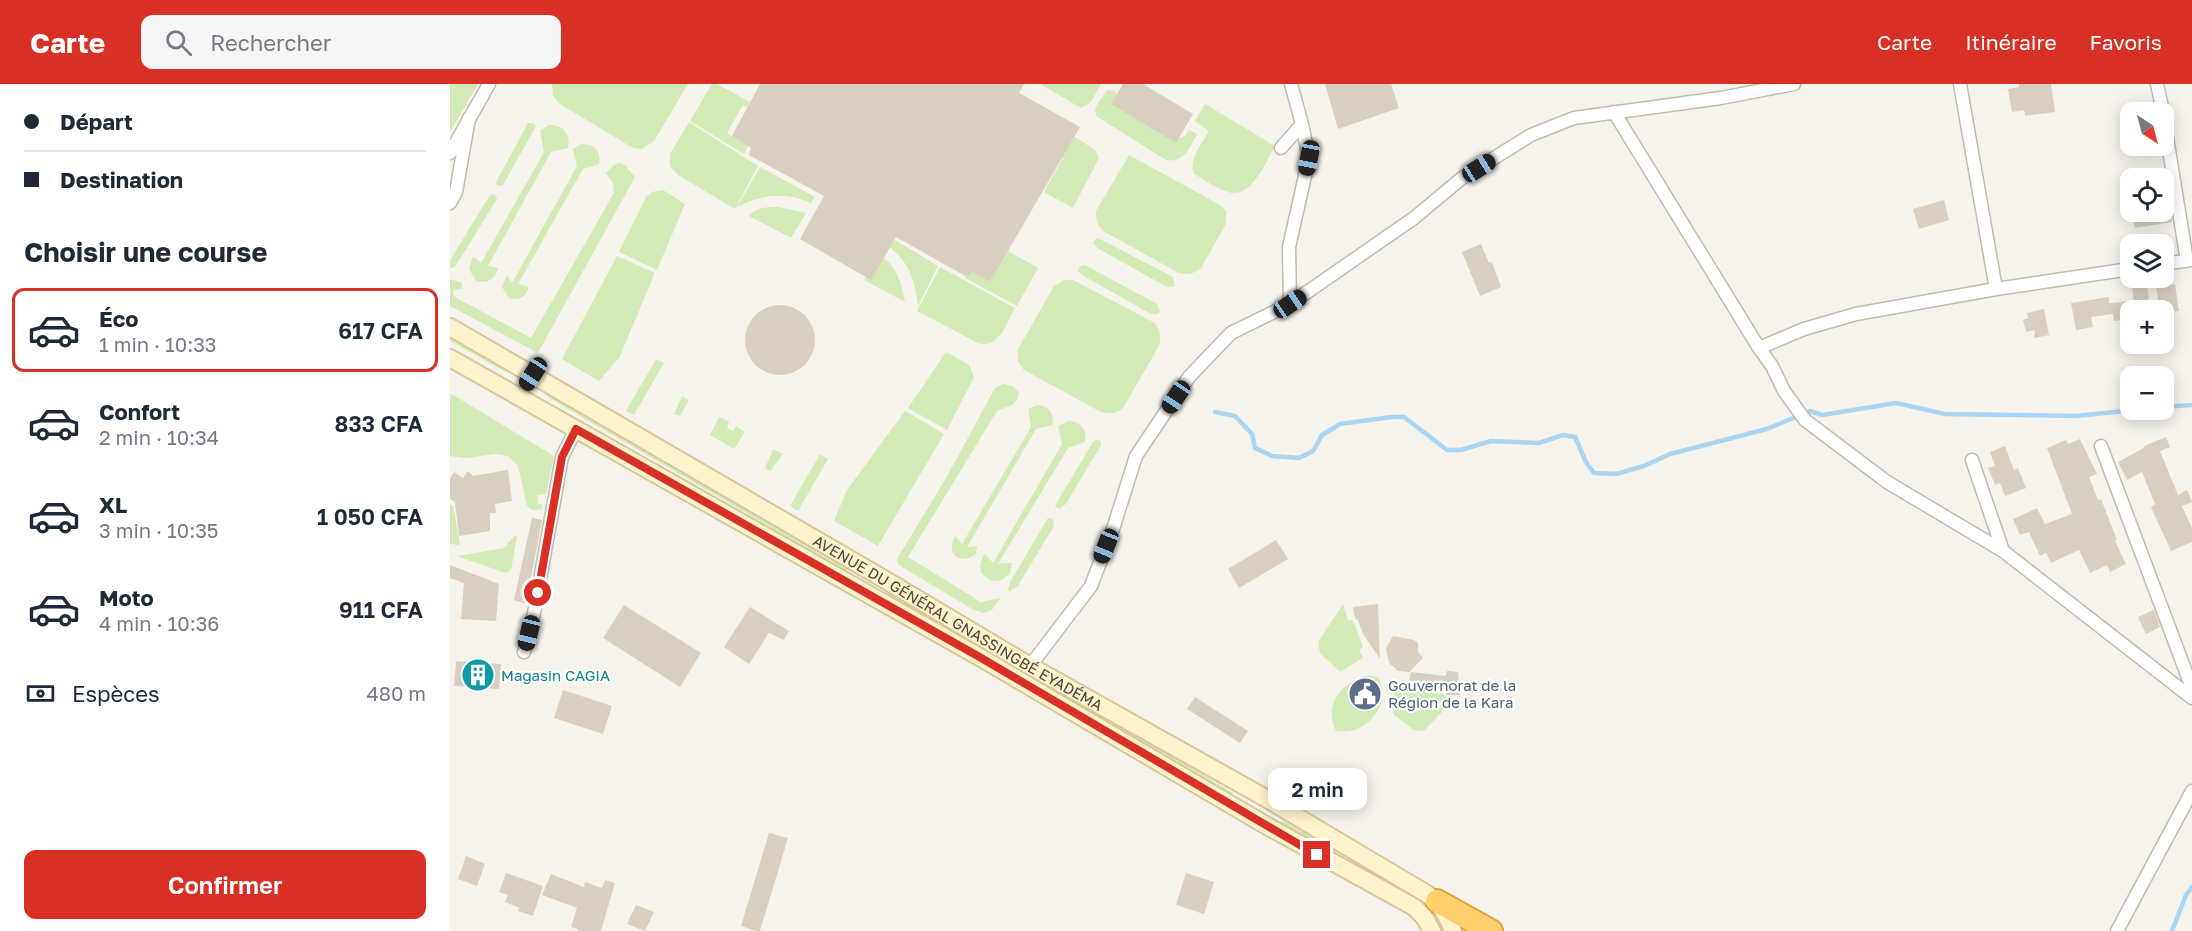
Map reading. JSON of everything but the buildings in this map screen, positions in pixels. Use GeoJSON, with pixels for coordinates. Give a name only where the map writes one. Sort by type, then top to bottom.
{"type":"FeatureCollection","features":[{"type":"Feature","properties":{"kind":"highway"},"geometry":{"type":"LineString","coordinates":[[1437,902],[1491,931]]}},
{"type":"Feature","properties":{"kind":"main road","name":"AVENUE DU GÉNÉRAL GNASSINGBÉ EYADÉMA"},"geometry":{"type":"LineString","coordinates":[[450,327],[1030,666],[1269,800],[1437,902],[1450,921],[1453,931]]}},
{"type":"Feature","properties":{"kind":"main road","name":"AVENUE DU GÉNÉRAL GNASSINGBÉ EYADÉMA"},"geometry":{"type":"LineString","coordinates":[[450,358],[983,659],[1255,819],[1414,907],[1424,917],[1432,931]]}},
{"type":"Feature","properties":{"kind":"main road"},"geometry":{"type":"LineString","coordinates":[[519,396],[533,374]]}},
{"type":"Feature","properties":{"kind":"main road"},"geometry":{"type":"LineString","coordinates":[[1255,819],[1269,800]]}},
{"type":"Feature","properties":{"kind":"street"},"geometry":{"type":"LineString","coordinates":[[450,153],[489,84]]}},
{"type":"Feature","properties":{"kind":"street"},"geometry":{"type":"LineString","coordinates":[[1290,304],[1288,247],[1309,158],[1291,84]]}},
{"type":"Feature","properties":{"kind":"street"},"geometry":{"type":"LineString","coordinates":[[1030,666],[1091,586],[1114,526],[1136,456],[1189,377],[1231,333],[1290,304],[1414,218],[1462,178],[1531,135],[1574,118],[1721,98],[1759,88],[1794,84]]}},
{"type":"Feature","properties":{"kind":"street"},"geometry":{"type":"LineString","coordinates":[[1960,84],[1996,289]]}},
{"type":"Feature","properties":{"kind":"street"},"geometry":{"type":"LineString","coordinates":[[2157,84],[2161,102]]}},
{"type":"Feature","properties":{"kind":"street"},"geometry":{"type":"LineString","coordinates":[[1614,112],[1800,414],[1887,482],[2003,551],[2192,698]]}},
{"type":"Feature","properties":{"kind":"street"},"geometry":{"type":"LineString","coordinates":[[450,203],[456,192],[469,118]]}},
{"type":"Feature","properties":{"kind":"street"},"geometry":{"type":"LineString","coordinates":[[1281,148],[1302,124]]}},
{"type":"Feature","properties":{"kind":"street"},"geometry":{"type":"LineString","coordinates":[[2171,156],[2189,260],[2174,262]]}},
{"type":"Feature","properties":{"kind":"street"},"geometry":{"type":"LineString","coordinates":[[1759,348],[1804,329],[1856,315],[1996,289],[2120,270]]}},
{"type":"Feature","properties":{"kind":"street"},"geometry":{"type":"LineString","coordinates":[[524,652],[534,613],[562,457],[576,429]]}},
{"type":"Feature","properties":{"kind":"street"},"geometry":{"type":"LineString","coordinates":[[2101,446],[2192,688]]}},
{"type":"Feature","properties":{"kind":"street"},"geometry":{"type":"LineString","coordinates":[[1972,460],[2003,551]]}},
{"type":"Feature","properties":{"kind":"street"},"geometry":{"type":"LineString","coordinates":[[2117,931],[2192,790]]}},
{"type":"Feature","properties":{"kind":"green space"},"geometry":{"type":"Polygon","coordinates":[[[450,84],[478,84],[450,132],[450,84]]]}},
{"type":"Feature","properties":{"kind":"green space"},"geometry":{"type":"Polygon","coordinates":[[[552,84],[688,84],[654,141],[642,149],[633,148],[560,104],[553,96],[552,84]]]}},
{"type":"Feature","properties":{"kind":"green space"},"geometry":{"type":"Polygon","coordinates":[[[712,84],[717,84],[750,102],[747,107],[743,105],[727,133],[748,146],[744,154],[690,121],[712,84]]]}},
{"type":"Feature","properties":{"kind":"green space"},"geometry":{"type":"Polygon","coordinates":[[[1040,84],[1101,84],[1090,103],[1081,108],[1040,84]]]}},
{"type":"Feature","properties":{"kind":"green space"},"geometry":{"type":"Polygon","coordinates":[[[1107,90],[1115,91],[1117,94],[1112,104],[1174,139],[1185,136],[1189,130],[1197,134],[1186,153],[1178,159],[1166,160],[1096,116],[1095,108],[1107,90]]]}},
{"type":"Feature","properties":{"kind":"green space"},"geometry":{"type":"Polygon","coordinates":[[[1205,104],[1275,146],[1257,177],[1244,190],[1237,193],[1215,187],[1194,174],[1194,157],[1209,131],[1195,121],[1205,104]]]}},
{"type":"Feature","properties":{"kind":"green space"},"geometry":{"type":"Polygon","coordinates":[[[689,122],[758,166],[735,209],[678,175],[670,166],[670,154],[689,122]]]}},
{"type":"Feature","properties":{"kind":"green space"},"geometry":{"type":"Polygon","coordinates":[[[528,123],[536,126],[503,185],[498,186],[496,182],[528,123]]]}},
{"type":"Feature","properties":{"kind":"green space"},"geometry":{"type":"Polygon","coordinates":[[[549,125],[558,126],[565,131],[569,143],[568,148],[551,152],[488,266],[498,268],[495,275],[487,281],[476,281],[469,269],[473,256],[481,263],[544,152],[540,131],[549,125]]]}},
{"type":"Feature","properties":{"kind":"green space"},"geometry":{"type":"Polygon","coordinates":[[[1066,131],[1095,150],[1099,158],[1073,208],[1044,192],[1063,158],[1044,146],[1066,131]]]}},
{"type":"Feature","properties":{"kind":"green space"},"geometry":{"type":"Polygon","coordinates":[[[581,144],[590,145],[596,149],[599,164],[583,169],[518,284],[529,287],[526,293],[519,298],[509,298],[502,287],[507,275],[512,283],[577,166],[573,149],[581,144]]]}},
{"type":"Feature","properties":{"kind":"green space"},"geometry":{"type":"Polygon","coordinates":[[[1129,155],[1222,206],[1226,212],[1226,224],[1201,268],[1195,272],[1187,274],[1177,272],[1103,231],[1099,226],[1096,211],[1129,155]]]}},
{"type":"Feature","properties":{"kind":"green space"},"geometry":{"type":"Polygon","coordinates":[[[619,163],[625,165],[635,177],[539,351],[536,352],[450,306],[450,279],[462,283],[462,289],[453,290],[455,297],[531,338],[614,193],[613,183],[606,173],[619,163]]]}},
{"type":"Feature","properties":{"kind":"green space"},"geometry":{"type":"Polygon","coordinates":[[[760,167],[815,197],[811,203],[792,197],[764,197],[737,207],[760,167]]]}},
{"type":"Feature","properties":{"kind":"green space"},"geometry":{"type":"Polygon","coordinates":[[[663,190],[685,204],[657,270],[619,252],[646,197],[652,192],[663,190]]]}},
{"type":"Feature","properties":{"kind":"green space"},"geometry":{"type":"Polygon","coordinates":[[[494,194],[497,199],[455,267],[450,268],[450,260],[490,195],[494,194]]]}},
{"type":"Feature","properties":{"kind":"green space"},"geometry":{"type":"Polygon","coordinates":[[[779,207],[806,213],[791,238],[749,216],[759,209],[779,207]]]}},
{"type":"Feature","properties":{"kind":"green space"},"geometry":{"type":"Polygon","coordinates":[[[1098,238],[1173,277],[1175,286],[1167,287],[1097,248],[1093,242],[1098,238]]]}},
{"type":"Feature","properties":{"kind":"green space"},"geometry":{"type":"Polygon","coordinates":[[[888,240],[893,243],[895,240],[938,266],[918,306],[910,271],[900,257],[886,245],[888,240]]]}},
{"type":"Feature","properties":{"kind":"green space"},"geometry":{"type":"Polygon","coordinates":[[[1008,251],[1038,268],[1017,306],[965,278],[972,272],[990,282],[1008,251]]]}},
{"type":"Feature","properties":{"kind":"green space"},"geometry":{"type":"Polygon","coordinates":[[[880,255],[891,264],[898,276],[905,302],[864,280],[880,255]]]}},
{"type":"Feature","properties":{"kind":"green space"},"geometry":{"type":"Polygon","coordinates":[[[617,256],[655,273],[619,358],[599,381],[562,359],[617,256]]]}},
{"type":"Feature","properties":{"kind":"green space"},"geometry":{"type":"Polygon","coordinates":[[[1085,265],[1157,304],[1160,312],[1151,314],[1080,274],[1078,270],[1080,266],[1085,265]]]}},
{"type":"Feature","properties":{"kind":"green space"},"geometry":{"type":"Polygon","coordinates":[[[940,267],[1015,308],[997,339],[985,344],[978,343],[917,311],[940,267]]]}},
{"type":"Feature","properties":{"kind":"green space"},"geometry":{"type":"Polygon","coordinates":[[[1064,280],[1073,280],[1155,323],[1158,329],[1159,346],[1123,408],[1118,411],[1101,412],[1024,370],[1018,362],[1018,349],[1054,286],[1064,280]]]}},
{"type":"Feature","properties":{"kind":"green space"},"geometry":{"type":"Polygon","coordinates":[[[450,334],[510,370],[504,371],[450,341],[450,334]]]}},
{"type":"Feature","properties":{"kind":"green space"},"geometry":{"type":"Polygon","coordinates":[[[946,352],[969,365],[974,377],[947,430],[908,408],[946,352]]]}},
{"type":"Feature","properties":{"kind":"green space"},"geometry":{"type":"Polygon","coordinates":[[[656,359],[664,363],[634,415],[626,411],[656,359]]]}},
{"type":"Feature","properties":{"kind":"green space"},"geometry":{"type":"Polygon","coordinates":[[[1003,384],[1013,386],[1019,393],[1018,398],[1011,405],[997,411],[908,557],[981,602],[1000,598],[992,610],[984,613],[972,609],[902,567],[898,564],[897,559],[946,478],[995,388],[1003,384]]]}},
{"type":"Feature","properties":{"kind":"green space"},"geometry":{"type":"Polygon","coordinates":[[[547,392],[851,571],[844,570],[549,398],[547,392]]]}},
{"type":"Feature","properties":{"kind":"green space"},"geometry":{"type":"Polygon","coordinates":[[[450,393],[554,456],[546,494],[538,495],[537,503],[543,505],[542,509],[532,510],[527,506],[518,466],[508,456],[495,454],[466,458],[450,456],[450,393]]]}},
{"type":"Feature","properties":{"kind":"green space"},"geometry":{"type":"Polygon","coordinates":[[[682,396],[689,400],[680,416],[674,414],[682,396]]]}},
{"type":"Feature","properties":{"kind":"green space"},"geometry":{"type":"Polygon","coordinates":[[[1037,405],[1050,411],[1053,417],[1052,425],[1036,429],[967,547],[977,546],[976,554],[965,559],[956,556],[952,548],[955,536],[962,544],[1031,427],[1028,409],[1037,405]]]}},
{"type":"Feature","properties":{"kind":"green space"},"geometry":{"type":"Polygon","coordinates":[[[905,411],[944,434],[878,546],[834,521],[847,490],[905,411]]]}},
{"type":"Feature","properties":{"kind":"green space"},"geometry":{"type":"Polygon","coordinates":[[[719,417],[729,422],[727,428],[733,431],[736,426],[745,432],[734,449],[710,435],[719,417]]]}},
{"type":"Feature","properties":{"kind":"green space"},"geometry":{"type":"Polygon","coordinates":[[[1068,421],[1082,427],[1085,442],[1068,448],[998,564],[1012,563],[1010,573],[1002,580],[991,581],[982,574],[980,566],[982,559],[985,554],[993,563],[1062,444],[1058,426],[1068,421]]]}},
{"type":"Feature","properties":{"kind":"green space"},"geometry":{"type":"Polygon","coordinates":[[[1096,440],[1101,441],[1101,445],[1066,504],[1059,509],[1055,506],[1057,502],[1096,440]]]}},
{"type":"Feature","properties":{"kind":"green space"},"geometry":{"type":"Polygon","coordinates":[[[773,449],[783,454],[770,471],[765,468],[773,449]]]}},
{"type":"Feature","properties":{"kind":"green space"},"geometry":{"type":"Polygon","coordinates":[[[820,454],[828,459],[798,511],[790,506],[820,454]]]}},
{"type":"Feature","properties":{"kind":"green space"},"geometry":{"type":"Polygon","coordinates":[[[450,504],[453,506],[460,545],[450,544],[450,504]]]}},
{"type":"Feature","properties":{"kind":"green space"},"geometry":{"type":"Polygon","coordinates":[[[1048,518],[1053,519],[1054,526],[1017,587],[1009,592],[1010,582],[1048,518]]]}},
{"type":"Feature","properties":{"kind":"green space"},"geometry":{"type":"Polygon","coordinates":[[[515,535],[517,536],[511,570],[505,573],[457,556],[504,548],[515,535]]]}},
{"type":"Feature","properties":{"kind":"green space"},"geometry":{"type":"Polygon","coordinates":[[[888,591],[969,639],[964,641],[886,595],[888,591]]]}},
{"type":"Feature","properties":{"kind":"green space"},"geometry":{"type":"Polygon","coordinates":[[[1343,604],[1348,620],[1353,620],[1363,647],[1359,650],[1363,658],[1340,672],[1320,653],[1318,642],[1343,604]]]}},
{"type":"Feature","properties":{"kind":"green space"},"geometry":{"type":"Polygon","coordinates":[[[1004,660],[1086,704],[1233,793],[1231,796],[1004,664],[1004,660]]]}},
{"type":"Feature","properties":{"kind":"green space"},"geometry":{"type":"Polygon","coordinates":[[[1368,675],[1379,678],[1382,699],[1379,709],[1366,724],[1357,729],[1336,731],[1332,712],[1337,696],[1350,683],[1368,675]]]}},
{"type":"Feature","properties":{"kind":"green space"},"geometry":{"type":"Polygon","coordinates":[[[1401,689],[1413,692],[1417,689],[1443,689],[1443,695],[1454,699],[1424,731],[1414,730],[1393,714],[1394,692],[1401,689]]]}},
{"type":"Feature","properties":{"kind":"green space"},"geometry":{"type":"Polygon","coordinates":[[[1282,821],[1301,829],[1431,902],[1448,931],[1442,931],[1439,921],[1426,907],[1280,824],[1282,821]]]}},
{"type":"Feature","properties":{"kind":"water"},"geometry":{"type":"Polygon","coordinates":[[[775,312],[795,315],[806,325],[810,337],[807,350],[800,362],[789,370],[775,370],[761,362],[755,355],[751,340],[753,333],[767,316],[775,312]],[[777,320],[766,327],[761,341],[766,353],[778,360],[793,357],[801,346],[801,332],[792,322],[777,320]]]}},
{"type":"Feature","properties":{"kind":"water"},"geometry":{"type":"Polygon","coordinates":[[[783,324],[794,329],[799,340],[794,351],[783,356],[772,351],[767,340],[772,329],[783,324]]]}},
{"type":"Feature","properties":{"kind":"waterway"},"geometry":{"type":"LineString","coordinates":[[1215,412],[1235,416],[1252,434],[1255,448],[1272,456],[1299,458],[1313,451],[1322,435],[1340,424],[1404,417],[1447,450],[1461,450],[1491,441],[1539,443],[1563,435],[1575,437],[1586,462],[1594,473],[1616,474],[1644,466],[1670,454],[1767,429],[1810,411],[1822,415],[1896,403],[1945,414],[2076,416],[2120,411]]}},
{"type":"Feature","properties":{"kind":"waterway"},"geometry":{"type":"LineString","coordinates":[[2174,406],[2192,405]]}},
{"type":"Feature","properties":{"kind":"waterway"},"geometry":{"type":"LineString","coordinates":[[2172,931],[2186,895],[2192,887]]}},
{"type":"Feature","properties":{"kind":"place","name":"Magasin CAGIA"},"geometry":{"type":"Point","coordinates":[478,675]}},
{"type":"Feature","properties":{"kind":"place","name":"Gouvernorat de la Région de la Kara"},"geometry":{"type":"Point","coordinates":[1365,694]}},
{"type":"Feature","properties":{"kind":"route"},"geometry":{"type":"LineString","coordinates":[[538,593],[562,457],[576,429],[983,659],[1317,855]]}}]}
